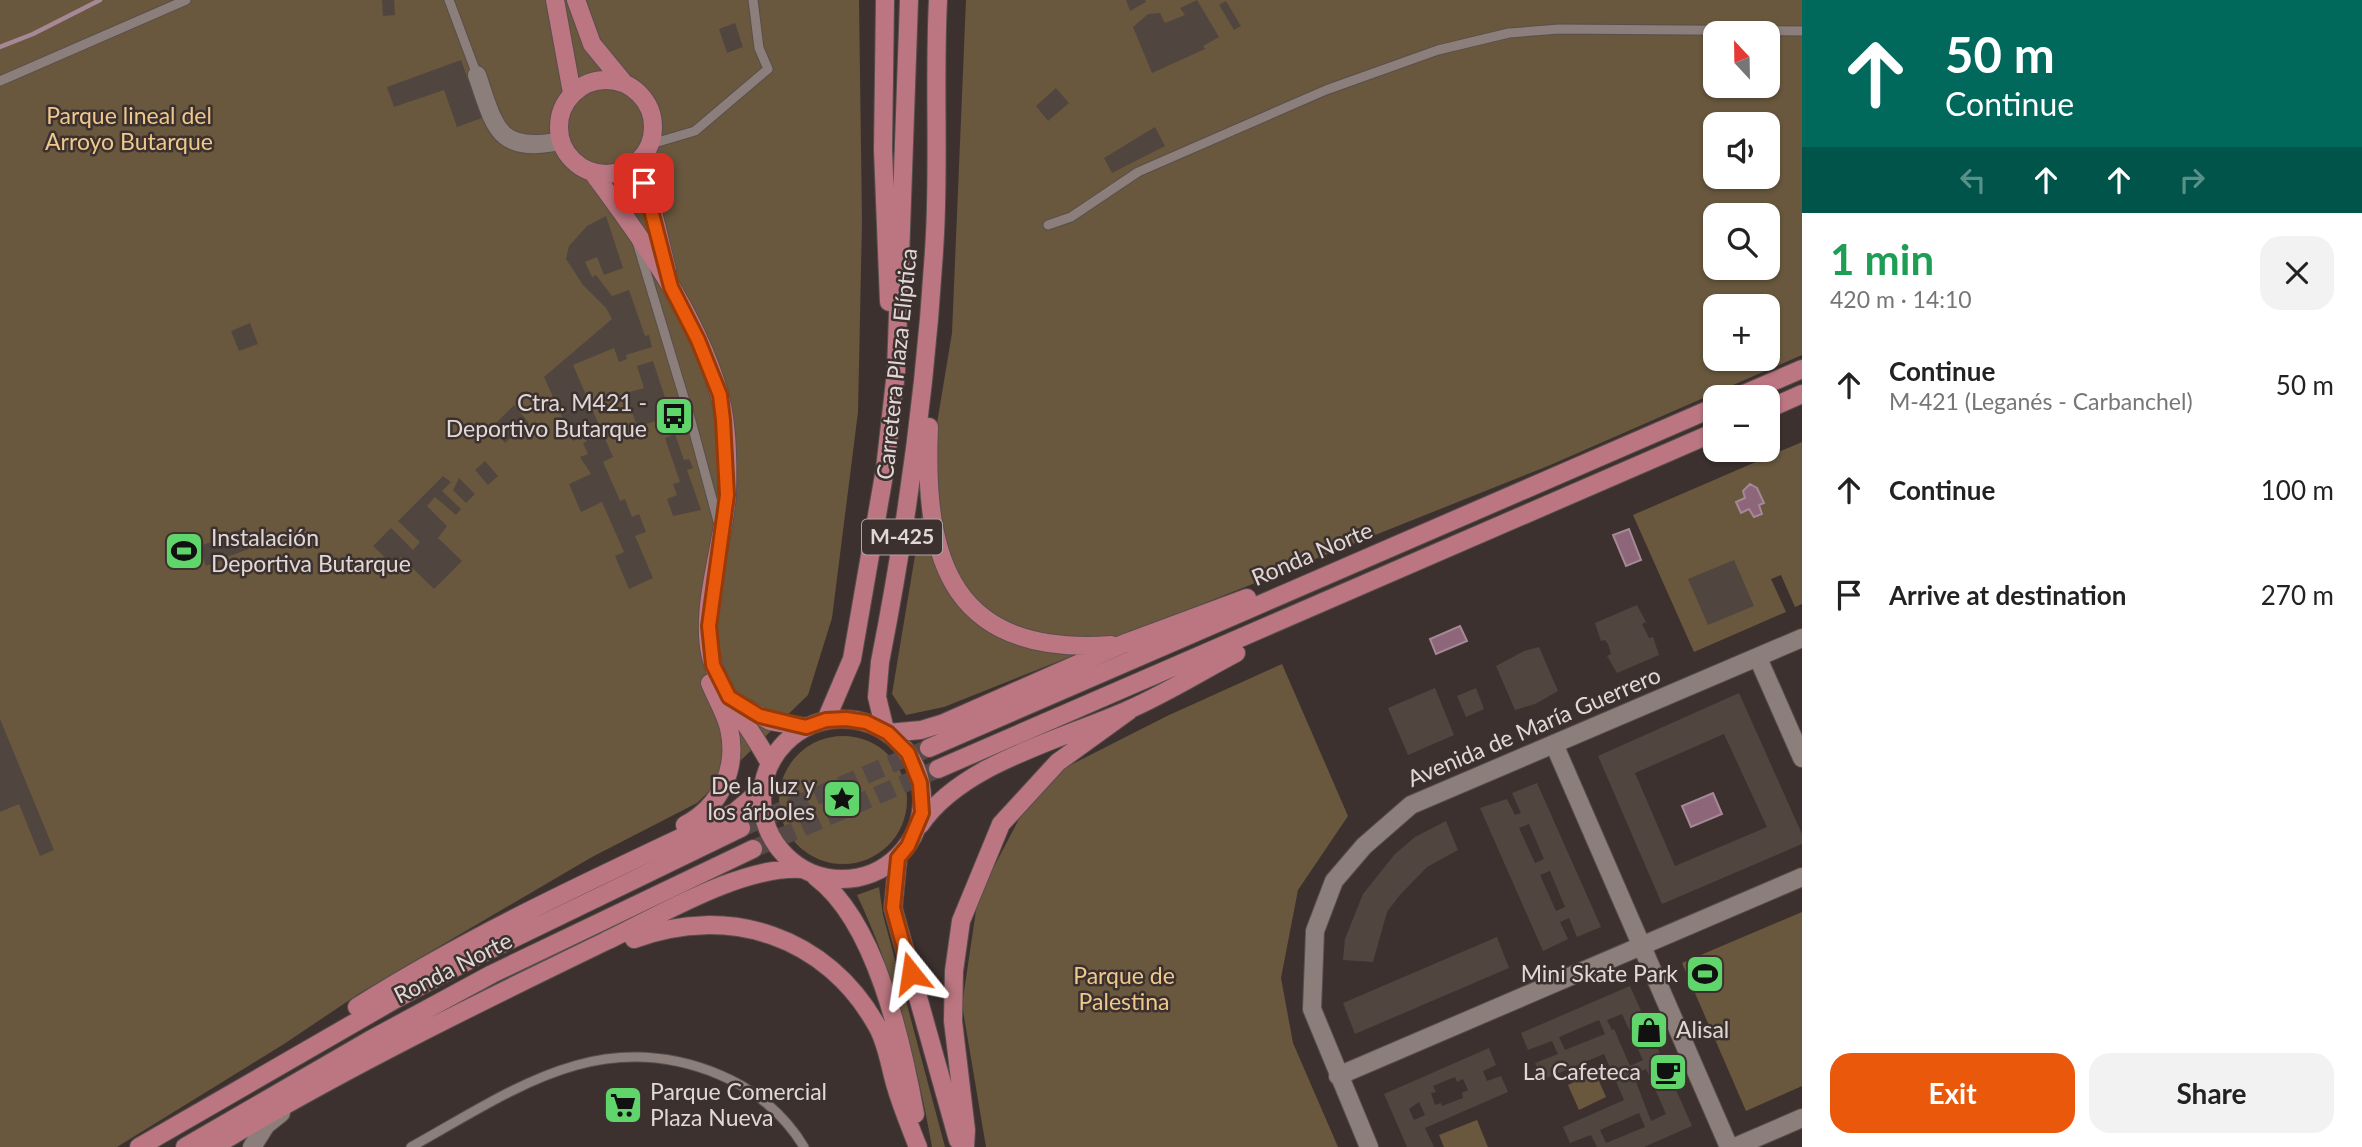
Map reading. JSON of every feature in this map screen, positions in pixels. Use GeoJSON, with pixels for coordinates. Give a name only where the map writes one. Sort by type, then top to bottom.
{"type":"FeatureCollection","features":[{"type":"Feature","properties":{"kind":"main road"},"geometry":{"type":"LineString","coordinates":[[555,0],[572,93]]}},
{"type":"Feature","properties":{"kind":"main road"},"geometry":{"type":"LineString","coordinates":[[576,0],[592,44],[624,83],[646,103],[653,123],[652,144],[640,159],[610,174],[593,173]]}},
{"type":"Feature","properties":{"kind":"main road"},"geometry":{"type":"LineString","coordinates":[[885,0],[884,212],[896,372]]}},
{"type":"Feature","properties":{"kind":"main road","name":"Carretera Plaza Elíptica"},"geometry":{"type":"LineString","coordinates":[[826,720],[852,659],[885,469],[896,372],[909,0]]}},
{"type":"Feature","properties":{"kind":"main road","name":"Carretera Plaza Elíptica"},"geometry":{"type":"LineString","coordinates":[[886,731],[877,697],[880,662],[906,514],[928,343],[935,230],[938,0]]}},
{"type":"Feature","properties":{"kind":"main road"},"geometry":{"type":"LineString","coordinates":[[577,886],[633,851],[703,815],[727,781],[731,743],[724,713],[707,671],[727,495],[727,445],[720,395],[698,340],[671,287],[631,224],[593,173],[570,158],[560,141],[561,109],[572,93],[587,83],[606,79],[624,83]]}},
{"type":"Feature","properties":{"kind":"main road"},"geometry":{"type":"LineString","coordinates":[[640,159],[671,287]]}},
{"type":"Feature","properties":{"kind":"main road"},"geometry":{"type":"LineString","coordinates":[[928,343],[930,510],[937,549],[951,583],[992,622],[1029,639],[1068,646],[1123,644]]}},
{"type":"Feature","properties":{"kind":"main road"},"geometry":{"type":"LineString","coordinates":[[1765,385],[1802,369]]}},
{"type":"Feature","properties":{"kind":"main road"},"geometry":{"type":"LineString","coordinates":[[1780,404],[1802,394]]}},
{"type":"Feature","properties":{"kind":"main road","name":"Ronda Norte"},"geometry":{"type":"LineString","coordinates":[[929,748],[1703,412]]}},
{"type":"Feature","properties":{"kind":"main road","name":"Ronda Norte"},"geometry":{"type":"LineString","coordinates":[[938,769],[1703,437]]}},
{"type":"Feature","properties":{"kind":"main road"},"geometry":{"type":"LineString","coordinates":[[886,731],[921,730],[944,723],[1123,644],[1224,605],[1267,591],[1300,586]]}},
{"type":"Feature","properties":{"kind":"main road"},"geometry":{"type":"LineString","coordinates":[[213,1147],[305,1094],[492,998],[745,877],[767,870],[807,872],[849,880],[883,869],[898,858],[935,805],[970,778],[1130,710],[1240,651],[1271,626]]}},
{"type":"Feature","properties":{"kind":"main road"},"geometry":{"type":"LineString","coordinates":[[709,642],[713,665],[740,707],[770,764]]}},
{"type":"Feature","properties":{"kind":"main road"},"geometry":{"type":"LineString","coordinates":[[740,707],[770,721],[806,727]]}},
{"type":"Feature","properties":{"kind":"main road"},"geometry":{"type":"LineString","coordinates":[[963,1147],[966,1130],[953,1021],[954,971],[961,922],[1001,824],[1058,762],[1130,710]]}},
{"type":"Feature","properties":{"kind":"main road"},"geometry":{"type":"LineString","coordinates":[[918,828],[922,800],[916,769],[908,753],[886,731],[866,722],[826,720],[806,727],[778,751],[770,764],[762,789],[762,812],[770,834],[783,854],[839,897],[867,944],[907,1073],[919,1147]]}},
{"type":"Feature","properties":{"kind":"main road","name":"Ronda Norte"},"geometry":{"type":"LineString","coordinates":[[323,1038],[345,1015],[446,953],[577,886],[735,812],[762,789]]}},
{"type":"Feature","properties":{"kind":"main road","name":"Ronda Norte"},"geometry":{"type":"LineString","coordinates":[[139,1147],[323,1038],[477,956],[741,828]]}},
{"type":"Feature","properties":{"kind":"main road","name":"Ronda Norte"},"geometry":{"type":"LineString","coordinates":[[186,1147],[370,1040],[492,974],[753,849]]}},
{"type":"Feature","properties":{"kind":"main road"},"geometry":{"type":"LineString","coordinates":[[898,858],[893,908],[963,1147]]}},
{"type":"Feature","properties":{"kind":"main road"},"geometry":{"type":"LineString","coordinates":[[492,998],[518,991],[609,948],[664,930],[714,923],[736,925],[783,938],[833,971],[854,991],[878,1028],[919,1147]]}},
{"type":"Feature","properties":{"kind":"street"},"geometry":{"type":"LineString","coordinates":[[477,75],[493,122],[508,139],[530,147],[560,141]]}},
{"type":"Feature","properties":{"kind":"street","name":"Avenida de María Guerrero"},"geometry":{"type":"LineString","coordinates":[[1369,1147],[1312,1009],[1315,932],[1334,881],[1364,845],[1411,806],[1802,638]]}},
{"type":"Feature","properties":{"kind":"street"},"geometry":{"type":"LineString","coordinates":[[1758,658],[1802,758]]}},
{"type":"Feature","properties":{"kind":"street"},"geometry":{"type":"LineString","coordinates":[[1554,744],[1729,1147]]}},
{"type":"Feature","properties":{"kind":"street"},"geometry":{"type":"LineString","coordinates":[[1338,1076],[1802,877]]}},
{"type":"Feature","properties":{"kind":"street"},"geometry":{"type":"LineString","coordinates":[[252,1147],[266,1125],[305,1094]]}},
{"type":"Feature","properties":{"kind":"street"},"geometry":{"type":"LineString","coordinates":[[1735,1147],[1802,1118]]}},
{"type":"Feature","properties":{"kind":"lane"},"geometry":{"type":"LineString","coordinates":[[0,81],[186,0]]}},
{"type":"Feature","properties":{"kind":"lane"},"geometry":{"type":"LineString","coordinates":[[449,0],[477,75]]}},
{"type":"Feature","properties":{"kind":"lane"},"geometry":{"type":"LineString","coordinates":[[652,144],[695,131],[768,69],[759,48],[753,0]]}},
{"type":"Feature","properties":{"kind":"lane"},"geometry":{"type":"LineString","coordinates":[[1048,225],[1071,217],[1138,172],[1325,90],[1438,50],[1509,33],[1559,29],[1802,31]]}},
{"type":"Feature","properties":{"kind":"lane"},"geometry":{"type":"LineString","coordinates":[[631,224],[721,532]]}},
{"type":"Feature","properties":{"kind":"lane"},"geometry":{"type":"LineString","coordinates":[[411,1147],[538,1076],[607,1057],[649,1056],[689,1062],[731,1080],[759,1096],[796,1133],[804,1147]]}},
{"type":"Feature","properties":{"kind":"green space","name":"Parque lineal del Arroyo Butarque"},"geometry":{"type":"Polygon","coordinates":[[[0,0],[859,0],[862,222],[858,412],[832,618],[808,695],[697,803],[592,857],[360,993],[284,1044],[117,1147],[0,1147],[0,0]]]}},
{"type":"Feature","properties":{"kind":"green space"},"geometry":{"type":"Polygon","coordinates":[[[966,0],[1802,0],[1802,355],[1780,365],[1780,294],[1703,294],[1703,371],[1765,371],[1733,385],[1703,385],[1703,398],[1548,466],[944,707],[906,715],[892,694],[952,333],[966,0]]]}},
{"type":"Feature","properties":{"kind":"green space"},"geometry":{"type":"Polygon","coordinates":[[[1802,442],[1802,604],[1795,607],[1781,575],[1771,579],[1786,612],[1694,652],[1633,515],[1756,462],[1780,462],[1780,452],[1802,442]]]}},
{"type":"Feature","properties":{"kind":"green space","name":"Parque de Palestina"},"geometry":{"type":"Polygon","coordinates":[[[1282,664],[1348,816],[1298,890],[1281,978],[1293,1043],[1338,1147],[986,1147],[962,1005],[978,897],[1039,781],[1167,716],[1282,664]]]}},
{"type":"Feature","properties":{"kind":"green space"},"geometry":{"type":"Polygon","coordinates":[[[843,736],[868,741],[889,754],[902,775],[907,800],[902,825],[889,846],[868,859],[843,864],[818,859],[797,846],[784,825],[779,800],[784,775],[797,754],[818,741],[843,736]]]}},
{"type":"Feature","properties":{"kind":"green space"},"geometry":{"type":"Polygon","coordinates":[[[879,887],[883,915],[945,1147],[932,1147],[903,1018],[882,955],[857,895],[879,887]]]}},
{"type":"Feature","properties":{"kind":"green space"},"geometry":{"type":"Polygon","coordinates":[[[1802,912],[1802,1086],[1746,1111],[1682,963],[1802,912]]]}},
{"type":"Feature","properties":{"kind":"green space"},"geometry":{"type":"Polygon","coordinates":[[[1595,1072],[1606,1097],[1579,1110],[1568,1085],[1595,1072]]]}},
{"type":"Feature","properties":{"kind":"green space"},"geometry":{"type":"Polygon","coordinates":[[[1477,1120],[1488,1147],[1444,1147],[1439,1135],[1477,1120]]]}},
{"type":"Feature","properties":{"kind":"shaded area"},"geometry":{"type":"Polygon","coordinates":[[[1750,484],[1757,488],[1764,503],[1759,505],[1762,514],[1754,517],[1749,509],[1741,513],[1736,502],[1745,498],[1743,491],[1750,484]]]}},
{"type":"Feature","properties":{"kind":"shaded area"},"geometry":{"type":"Polygon","coordinates":[[[1629,529],[1641,560],[1626,566],[1613,535],[1629,529]]]}},
{"type":"Feature","properties":{"kind":"shaded area"},"geometry":{"type":"Polygon","coordinates":[[[1460,626],[1467,641],[1436,654],[1430,639],[1460,626]]]}},
{"type":"Feature","properties":{"kind":"shaded area"},"geometry":{"type":"Polygon","coordinates":[[[1713,793],[1722,814],[1691,827],[1682,806],[1713,793]]]}},
{"type":"Feature","properties":{"kind":"building"},"geometry":{"type":"Polygon","coordinates":[[[382,0],[394,0],[395,15],[383,16],[382,0]]]}},
{"type":"Feature","properties":{"kind":"building"},"geometry":{"type":"Polygon","coordinates":[[[1126,0],[1145,0],[1146,2],[1130,11],[1126,0]]]}},
{"type":"Feature","properties":{"kind":"building"},"geometry":{"type":"Polygon","coordinates":[[[1197,0],[1219,37],[1203,46],[1205,49],[1152,73],[1133,27],[1148,14],[1160,13],[1165,23],[1185,15],[1180,8],[1197,0]]]}},
{"type":"Feature","properties":{"kind":"building"},"geometry":{"type":"Polygon","coordinates":[[[1226,1],[1241,26],[1234,30],[1219,5],[1226,1]]]}},
{"type":"Feature","properties":{"kind":"building"},"geometry":{"type":"Polygon","coordinates":[[[735,23],[743,47],[727,53],[719,29],[735,23]]]}},
{"type":"Feature","properties":{"kind":"building"},"geometry":{"type":"Polygon","coordinates":[[[461,60],[482,118],[457,127],[444,90],[394,107],[387,87],[461,60]]]}},
{"type":"Feature","properties":{"kind":"building"},"geometry":{"type":"Polygon","coordinates":[[[1056,88],[1069,103],[1048,121],[1036,106],[1056,88]]]}},
{"type":"Feature","properties":{"kind":"building"},"geometry":{"type":"Polygon","coordinates":[[[1155,127],[1165,146],[1112,173],[1104,158],[1155,127]]]}},
{"type":"Feature","properties":{"kind":"building"},"geometry":{"type":"Polygon","coordinates":[[[606,216],[623,268],[604,275],[597,257],[585,262],[592,277],[596,275],[612,296],[629,290],[645,336],[649,335],[652,347],[626,355],[627,359],[619,362],[614,348],[573,365],[613,457],[603,462],[620,501],[625,499],[632,517],[639,514],[646,532],[635,536],[653,578],[629,589],[615,556],[624,552],[602,502],[581,512],[569,484],[591,474],[580,457],[588,454],[583,443],[587,441],[585,436],[573,441],[544,377],[612,319],[606,308],[583,285],[566,259],[569,246],[587,226],[606,216]]]}},
{"type":"Feature","properties":{"kind":"building"},"geometry":{"type":"Polygon","coordinates":[[[250,323],[258,344],[239,351],[231,331],[250,323]]]}},
{"type":"Feature","properties":{"kind":"building"},"geometry":{"type":"Polygon","coordinates":[[[653,361],[671,416],[637,427],[626,393],[644,388],[637,366],[653,361]]]}},
{"type":"Feature","properties":{"kind":"building"},"geometry":{"type":"Polygon","coordinates":[[[514,405],[529,423],[505,443],[491,428],[514,405]]]}},
{"type":"Feature","properties":{"kind":"building"},"geometry":{"type":"Polygon","coordinates":[[[675,434],[684,460],[689,459],[693,468],[687,470],[701,510],[673,516],[667,499],[677,495],[673,484],[680,482],[665,438],[675,434]]]}},
{"type":"Feature","properties":{"kind":"building"},"geometry":{"type":"Polygon","coordinates":[[[485,461],[498,476],[488,485],[475,470],[485,461]]]}},
{"type":"Feature","properties":{"kind":"building"},"geometry":{"type":"Polygon","coordinates":[[[443,476],[451,482],[442,491],[461,509],[456,515],[435,497],[427,506],[447,526],[438,538],[462,561],[434,589],[401,557],[393,565],[373,546],[391,528],[413,550],[420,542],[398,521],[443,476]]]}},
{"type":"Feature","properties":{"kind":"building"},"geometry":{"type":"Polygon","coordinates":[[[459,478],[475,494],[466,503],[453,490],[459,478]]]}},
{"type":"Feature","properties":{"kind":"building"},"geometry":{"type":"Polygon","coordinates":[[[242,529],[249,549],[227,557],[225,553],[220,555],[222,560],[206,566],[203,557],[198,559],[194,548],[217,540],[216,537],[242,529]]]}},
{"type":"Feature","properties":{"kind":"building"},"geometry":{"type":"Polygon","coordinates":[[[1734,560],[1754,606],[1708,625],[1688,579],[1734,560]]]}},
{"type":"Feature","properties":{"kind":"building"},"geometry":{"type":"Polygon","coordinates":[[[1637,605],[1646,622],[1642,624],[1649,638],[1653,637],[1659,655],[1617,673],[1607,656],[1611,654],[1608,644],[1605,640],[1601,641],[1595,623],[1637,605]]]}},
{"type":"Feature","properties":{"kind":"building"},"geometry":{"type":"Polygon","coordinates":[[[1539,647],[1558,691],[1535,704],[1515,710],[1496,666],[1524,651],[1539,647]]]}},
{"type":"Feature","properties":{"kind":"building"},"geometry":{"type":"Polygon","coordinates":[[[1435,688],[1454,735],[1408,755],[1388,708],[1435,688]]]}},
{"type":"Feature","properties":{"kind":"building"},"geometry":{"type":"Polygon","coordinates":[[[1476,688],[1484,709],[1466,717],[1457,696],[1476,688]]]}},
{"type":"Feature","properties":{"kind":"building"},"geometry":{"type":"Polygon","coordinates":[[[1739,693],[1802,834],[1802,844],[1662,904],[1598,756],[1739,693]],[[1724,734],[1635,773],[1675,866],[1767,827],[1724,734]]]}},
{"type":"Feature","properties":{"kind":"building"},"geometry":{"type":"Polygon","coordinates":[[[0,719],[54,850],[40,856],[19,804],[0,812],[0,719]]]}},
{"type":"Feature","properties":{"kind":"building"},"geometry":{"type":"Polygon","coordinates":[[[1537,783],[1601,927],[1577,937],[1569,918],[1560,922],[1568,939],[1543,951],[1480,808],[1507,799],[1515,815],[1521,813],[1512,793],[1537,783]],[[1529,824],[1519,828],[1535,863],[1544,859],[1529,824]],[[1550,871],[1540,875],[1556,911],[1565,907],[1550,871]]]}},
{"type":"Feature","properties":{"kind":"building"},"geometry":{"type":"Polygon","coordinates":[[[1446,821],[1458,850],[1427,867],[1399,896],[1387,912],[1373,962],[1343,960],[1345,939],[1363,894],[1395,854],[1415,837],[1446,821]]]}},
{"type":"Feature","properties":{"kind":"building"},"geometry":{"type":"Polygon","coordinates":[[[1497,937],[1509,968],[1355,1034],[1343,1003],[1497,937]]]}},
{"type":"Feature","properties":{"kind":"building"},"geometry":{"type":"Polygon","coordinates":[[[1630,986],[1692,1126],[1644,1147],[1597,1147],[1591,1135],[1570,1143],[1563,1127],[1624,1100],[1604,1054],[1542,1080],[1535,1063],[1558,1054],[1552,1041],[1528,1050],[1521,1033],[1630,986]],[[1622,1014],[1607,1020],[1612,1030],[1614,1029],[1630,1066],[1643,1060],[1622,1014]],[[1599,1020],[1559,1037],[1565,1050],[1605,1034],[1599,1020]],[[1646,1069],[1633,1074],[1651,1121],[1666,1114],[1646,1069]],[[1639,1113],[1600,1130],[1606,1143],[1645,1127],[1639,1113]]]}},
{"type":"Feature","properties":{"kind":"building"},"geometry":{"type":"Polygon","coordinates":[[[1489,1048],[1496,1065],[1483,1071],[1487,1081],[1501,1076],[1508,1092],[1425,1128],[1434,1147],[1407,1147],[1384,1094],[1489,1048]],[[1455,1077],[1433,1086],[1436,1092],[1431,1093],[1435,1105],[1441,1103],[1442,1106],[1463,1098],[1462,1093],[1468,1090],[1463,1079],[1457,1082],[1455,1077]],[[1419,1102],[1409,1109],[1414,1120],[1425,1115],[1419,1102]]]}},
{"type":"Feature","properties":{"kind":"waterway"},"geometry":{"type":"LineString","coordinates":[[0,47],[33,34],[100,0]]}},
{"type":"Feature","properties":{"kind":"tunnel"},"geometry":{"type":"LineString","coordinates":[[741,828],[929,748]]}},
{"type":"Feature","properties":{"kind":"tunnel"},"geometry":{"type":"LineString","coordinates":[[753,849],[938,769]]}},
{"type":"Feature","properties":{"kind":"place","name":"Ctra. M421 - Deportivo Butarque"},"geometry":{"type":"Point","coordinates":[674,416]}},
{"type":"Feature","properties":{"kind":"place","name":"Instalación Deportiva Butarque"},"geometry":{"type":"Point","coordinates":[184,551]}},
{"type":"Feature","properties":{"kind":"place","name":"De la luz y los árboles"},"geometry":{"type":"Point","coordinates":[842,799]}},
{"type":"Feature","properties":{"kind":"place","name":"Mini Skate Park"},"geometry":{"type":"Point","coordinates":[1705,974]}},
{"type":"Feature","properties":{"kind":"place","name":"Alisal"},"geometry":{"type":"Point","coordinates":[1649,1030]}},
{"type":"Feature","properties":{"kind":"place","name":"La Cafeteca"},"geometry":{"type":"Point","coordinates":[1668,1072]}},
{"type":"Feature","properties":{"kind":"place","name":"Parque Comercial Plaza Nueva"},"geometry":{"type":"Point","coordinates":[623,1105]}},
{"type":"Feature","properties":{"kind":"route"},"geometry":{"type":"LineString","coordinates":[[644,183],[671,287],[698,340],[720,395],[727,445],[727,495],[709,626],[713,665],[729,697],[770,721],[806,727],[826,720],[866,722],[884,730],[908,753],[920,783],[922,813],[918,828],[898,858],[893,908],[911,973]]}}]}
